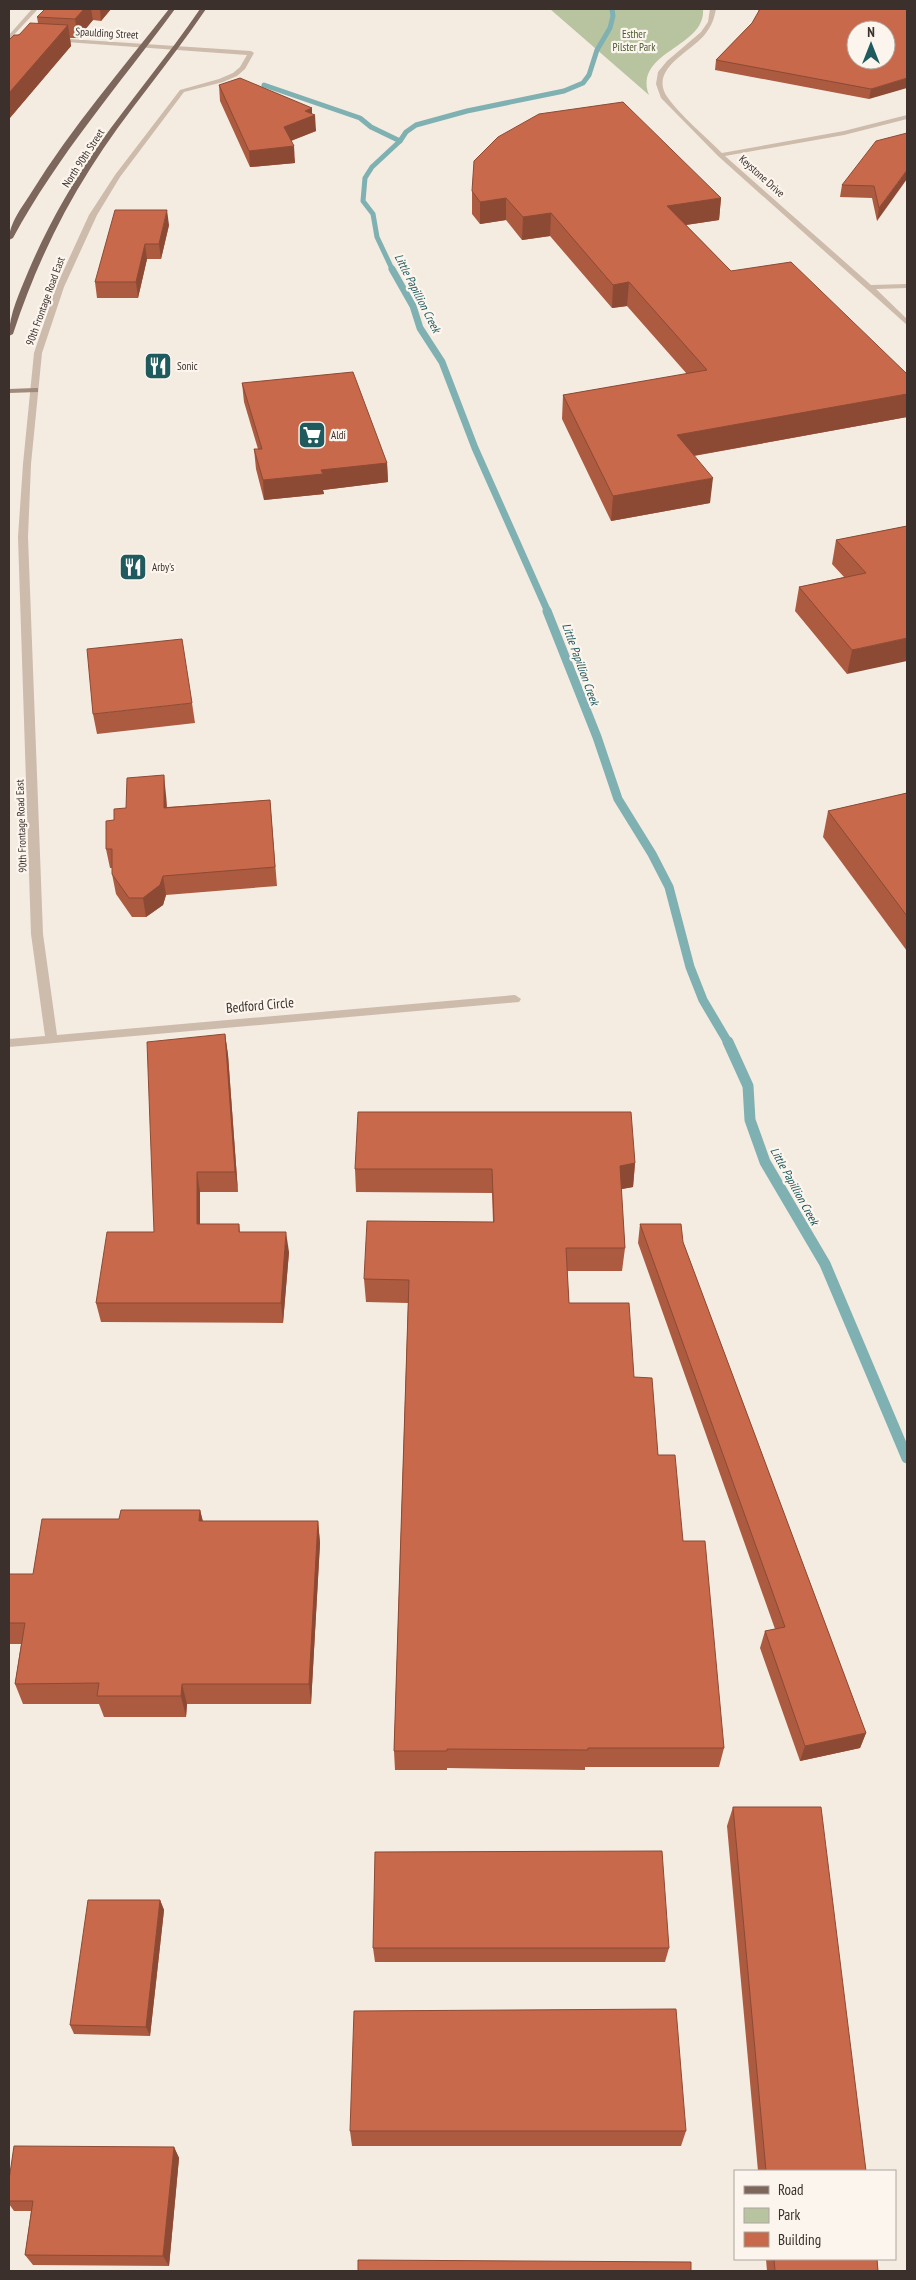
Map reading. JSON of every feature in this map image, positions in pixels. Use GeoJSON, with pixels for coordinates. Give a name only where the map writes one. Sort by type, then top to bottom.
{"type":"FeatureCollection","features":[{"type":"Feature","properties":{"kind":"main road","name":"North 90th Street"},"geometry":{"type":"LineString","coordinates":[[9,238],[32,196],[64,149],[172,9]]}},
{"type":"Feature","properties":{"kind":"main road","name":"North 90th Street"},"geometry":{"type":"LineString","coordinates":[[9,334],[27,282],[57,218],[101,147],[203,9]]}},
{"type":"Feature","properties":{"kind":"street"},"geometry":{"type":"LineString","coordinates":[[9,38],[35,9]]}},
{"type":"Feature","properties":{"kind":"street"},"geometry":{"type":"LineString","coordinates":[[712,9],[713,15],[708,29],[664,67],[658,80],[659,90],[664,98],[720,155]]}},
{"type":"Feature","properties":{"kind":"street"},"geometry":{"type":"LineString","coordinates":[[9,38],[19,38]]}},
{"type":"Feature","properties":{"kind":"street","name":"Spaulding Street"},"geometry":{"type":"LineString","coordinates":[[45,39],[144,45]]}},
{"type":"Feature","properties":{"kind":"street","name":"90th Frontage Road East"},"geometry":{"type":"LineString","coordinates":[[52,1040],[37,934],[23,537],[38,353],[60,287],[92,215],[113,182],[182,91],[192,86],[215,82],[236,74],[251,53],[144,45]]}},
{"type":"Feature","properties":{"kind":"street","name":"Keystone Drive"},"geometry":{"type":"LineString","coordinates":[[720,155],[844,133],[907,117]]}},
{"type":"Feature","properties":{"kind":"street","name":"Keystone Drive"},"geometry":{"type":"LineString","coordinates":[[720,155],[869,287],[907,324]]}},
{"type":"Feature","properties":{"kind":"street"},"geometry":{"type":"LineString","coordinates":[[869,287],[907,286]]}},
{"type":"Feature","properties":{"kind":"street"},"geometry":{"type":"LineString","coordinates":[[9,391],[35,390]]}},
{"type":"Feature","properties":{"kind":"street","name":"Bedford Circle"},"geometry":{"type":"LineString","coordinates":[[9,1043],[515,999]]}},
{"type":"Feature","properties":{"kind":"green space","name":"Esther Pilster Park"},"geometry":{"type":"Polygon","coordinates":[[[550,9],[703,9],[701,22],[694,33],[651,68],[647,80],[649,95],[550,9]]]}},
{"type":"Feature","properties":{"kind":"building"},"geometry":{"type":"Polygon","coordinates":[[[45,9],[84,9],[75,19],[37,17],[45,9]]]}},
{"type":"Feature","properties":{"kind":"building"},"geometry":{"type":"Polygon","coordinates":[[[760,9],[907,9],[907,78],[871,89],[716,60],[752,23],[760,9]]]}},
{"type":"Feature","properties":{"kind":"building"},"geometry":{"type":"Polygon","coordinates":[[[30,23],[68,25],[9,93],[9,40],[14,35],[19,35],[30,23]]]}},
{"type":"Feature","properties":{"kind":"building"},"geometry":{"type":"Polygon","coordinates":[[[240,78],[312,108],[305,111],[315,115],[284,127],[294,146],[249,151],[219,85],[240,78]]]}},
{"type":"Feature","properties":{"kind":"building"},"geometry":{"type":"Polygon","coordinates":[[[623,102],[721,198],[667,206],[731,271],[791,262],[907,374],[907,394],[677,435],[713,478],[613,496],[563,395],[707,370],[629,282],[613,285],[551,213],[523,217],[506,198],[480,202],[472,191],[474,161],[498,137],[539,114],[623,102]]]}},
{"type":"Feature","properties":{"kind":"building"},"geometry":{"type":"Polygon","coordinates":[[[907,133],[907,170],[879,208],[874,186],[842,185],[876,141],[907,133]]]}},
{"type":"Feature","properties":{"kind":"building"},"geometry":{"type":"Polygon","coordinates":[[[115,210],[167,210],[159,244],[145,244],[136,282],[95,282],[115,210]]]}},
{"type":"Feature","properties":{"kind":"building","name":"Aldi"},"geometry":{"type":"Polygon","coordinates":[[[353,372],[387,463],[321,470],[323,474],[263,480],[254,449],[262,449],[242,383],[353,372]]]}},
{"type":"Feature","properties":{"kind":"building"},"geometry":{"type":"Polygon","coordinates":[[[907,526],[907,638],[852,650],[799,587],[866,573],[836,540],[907,526]]]}},
{"type":"Feature","properties":{"kind":"building"},"geometry":{"type":"Polygon","coordinates":[[[182,639],[192,703],[93,714],[87,649],[182,639]]]}},
{"type":"Feature","properties":{"kind":"building"},"geometry":{"type":"Polygon","coordinates":[[[164,775],[164,808],[270,800],[275,867],[163,876],[160,885],[143,898],[129,898],[112,874],[112,849],[106,849],[106,821],[114,820],[114,809],[126,808],[127,778],[164,775]]]}},
{"type":"Feature","properties":{"kind":"building"},"geometry":{"type":"Polygon","coordinates":[[[907,793],[907,916],[828,811],[907,793]]]}},
{"type":"Feature","properties":{"kind":"building"},"geometry":{"type":"Polygon","coordinates":[[[225,1034],[235,1172],[197,1172],[197,1224],[239,1224],[239,1232],[286,1232],[281,1303],[96,1303],[107,1232],[154,1232],[147,1042],[225,1034]]]}},
{"type":"Feature","properties":{"kind":"building"},"geometry":{"type":"Polygon","coordinates":[[[358,1112],[631,1112],[635,1163],[620,1166],[625,1248],[566,1248],[569,1303],[629,1303],[634,1377],[652,1378],[658,1455],[675,1455],[683,1541],[705,1541],[724,1748],[588,1748],[588,1750],[447,1749],[447,1751],[394,1751],[409,1280],[364,1279],[367,1221],[494,1222],[492,1169],[355,1169],[358,1112]]]}},
{"type":"Feature","properties":{"kind":"building"},"geometry":{"type":"Polygon","coordinates":[[[640,1224],[681,1224],[683,1242],[866,1733],[805,1746],[765,1631],[785,1627],[640,1224]]]}},
{"type":"Feature","properties":{"kind":"building"},"geometry":{"type":"Polygon","coordinates":[[[121,1510],[200,1510],[199,1521],[318,1521],[309,1684],[182,1684],[181,1696],[97,1696],[99,1683],[15,1684],[25,1623],[9,1623],[9,1574],[33,1574],[42,1519],[119,1519],[121,1510]]]}},
{"type":"Feature","properties":{"kind":"building"},"geometry":{"type":"Polygon","coordinates":[[[733,1807],[821,1807],[866,2170],[766,2170],[733,1807]]]}},
{"type":"Feature","properties":{"kind":"building"},"geometry":{"type":"Polygon","coordinates":[[[662,1851],[669,1948],[373,1948],[375,1852],[662,1851]]]}},
{"type":"Feature","properties":{"kind":"building"},"geometry":{"type":"Polygon","coordinates":[[[88,1900],[160,1900],[146,2027],[70,2025],[88,1900]]]}},
{"type":"Feature","properties":{"kind":"building"},"geometry":{"type":"Polygon","coordinates":[[[676,2009],[686,2131],[350,2131],[354,2011],[676,2009]]]}},
{"type":"Feature","properties":{"kind":"building"},"geometry":{"type":"Polygon","coordinates":[[[14,2146],[174,2147],[163,2256],[25,2255],[33,2201],[9,2201],[9,2180],[14,2146]]]}},
{"type":"Feature","properties":{"kind":"building"},"geometry":{"type":"Polygon","coordinates":[[[358,2260],[691,2262],[691,2271],[358,2271],[358,2260]]]}},
{"type":"Feature","properties":{"kind":"building"},"geometry":{"type":"Polygon","coordinates":[[[774,2260],[877,2260],[878,2271],[775,2271],[774,2260]]]}},
{"type":"Feature","properties":{"kind":"waterway","name":"Little Papillion Creek"},"geometry":{"type":"LineString","coordinates":[[400,141],[406,132],[416,125],[467,111],[564,91],[583,83],[589,75],[597,50],[610,28],[613,16],[612,9]]}},
{"type":"Feature","properties":{"kind":"waterway"},"geometry":{"type":"LineString","coordinates":[[264,85],[360,118],[371,127],[400,141]]}},
{"type":"Feature","properties":{"kind":"waterway","name":"Little Papillion Creek"},"geometry":{"type":"LineString","coordinates":[[392,270],[377,237],[373,214],[363,201],[365,178],[372,167],[400,141]]}},
{"type":"Feature","properties":{"kind":"waterway","name":"Little Papillion Creek"},"geometry":{"type":"LineString","coordinates":[[392,270],[413,306],[420,328],[442,362],[475,448],[548,612]]}},
{"type":"Feature","properties":{"kind":"waterway","name":"Little Papillion Creek"},"geometry":{"type":"LineString","coordinates":[[547,611],[597,737],[618,799],[652,854],[669,887],[690,967],[703,1000],[729,1043]]}},
{"type":"Feature","properties":{"kind":"waterway","name":"Little Papillion Creek"},"geometry":{"type":"LineString","coordinates":[[729,1043],[748,1086],[750,1120],[765,1162],[825,1264],[907,1458]]}},
{"type":"Feature","properties":{"kind":"place","name":"Sonic"},"geometry":{"type":"Point","coordinates":[158,366]}},
{"type":"Feature","properties":{"kind":"place","name":"Aldi"},"geometry":{"type":"Point","coordinates":[312,435]}},
{"type":"Feature","properties":{"kind":"place","name":"Arby's"},"geometry":{"type":"Point","coordinates":[133,567]}}]}
